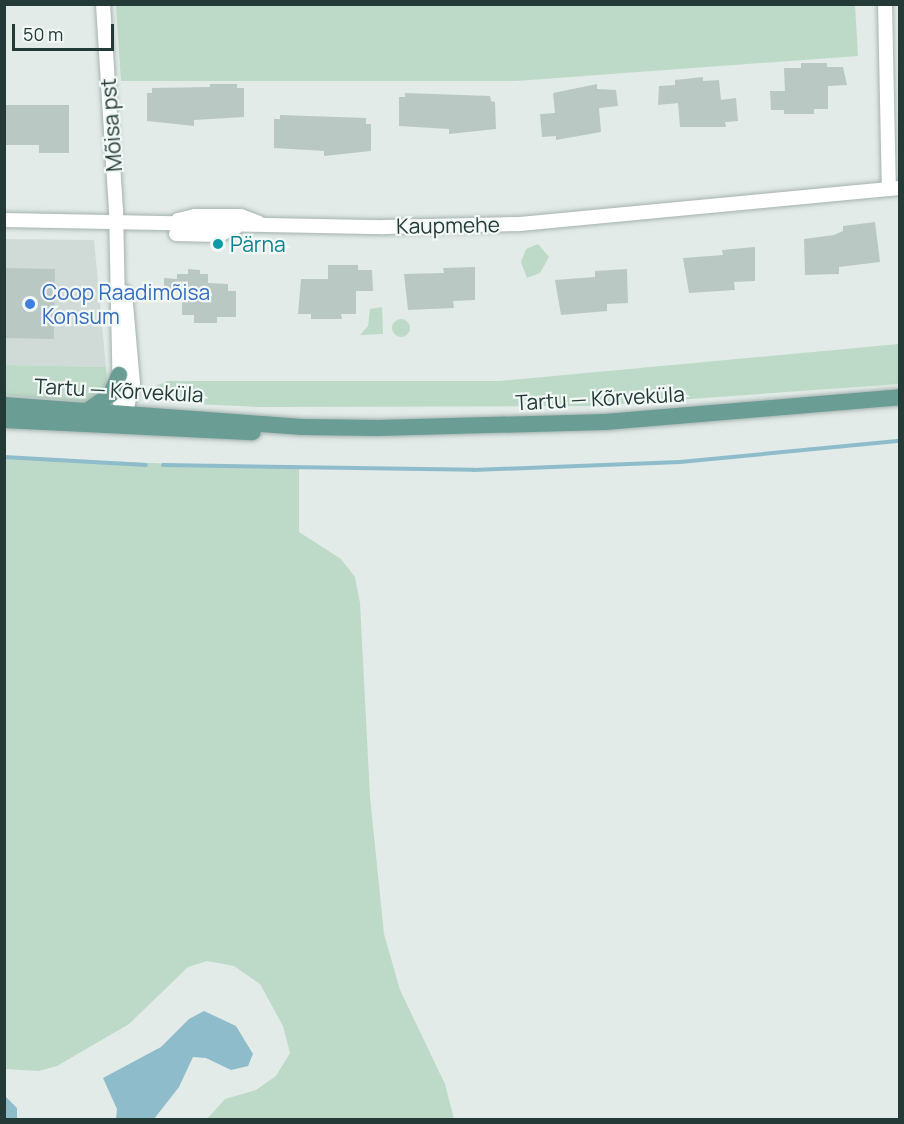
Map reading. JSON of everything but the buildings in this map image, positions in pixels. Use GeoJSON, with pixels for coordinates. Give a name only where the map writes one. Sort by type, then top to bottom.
{"type":"FeatureCollection","features":[{"type":"Feature","properties":{"kind":"main road"},"geometry":{"type":"LineString","coordinates":[[87,411],[111,394],[119,375]]}},
{"type":"Feature","properties":{"kind":"main road","name":"Tartu — Kõrveküla"},"geometry":{"type":"LineString","coordinates":[[4,420],[124,421],[302,427],[581,423],[900,397]]}},
{"type":"Feature","properties":{"kind":"main road","name":"Tartu — Kõrveküla"},"geometry":{"type":"LineString","coordinates":[[4,405],[87,411],[124,421]]}},
{"type":"Feature","properties":{"kind":"street","name":"Mõisa pst"},"geometry":{"type":"LineString","coordinates":[[103,4],[116,224],[133,384],[124,421]]}},
{"type":"Feature","properties":{"kind":"street","name":"Kaupmehe"},"geometry":{"type":"LineString","coordinates":[[4,220],[266,226],[519,224],[894,189],[885,4]]}},
{"type":"Feature","properties":{"kind":"street"},"geometry":{"type":"LineString","coordinates":[[162,225],[204,216],[241,216],[266,226]]}},
{"type":"Feature","properties":{"kind":"street","name":"Mõisa pst"},"geometry":{"type":"LineString","coordinates":[[118,245],[119,375],[124,421]]}},
{"type":"Feature","properties":{"kind":"shaded area"},"geometry":{"type":"Polygon","coordinates":[[[5,239],[94,240],[106,367],[5,365],[5,239]]]}},
{"type":"Feature","properties":{"kind":"green space"},"geometry":{"type":"Polygon","coordinates":[[[855,5],[858,56],[516,81],[121,81],[116,6],[855,5]]]}},
{"type":"Feature","properties":{"kind":"green space"},"geometry":{"type":"Polygon","coordinates":[[[538,244],[549,257],[540,273],[527,278],[521,262],[526,249],[538,244]]]}},
{"type":"Feature","properties":{"kind":"green space"},"geometry":{"type":"Polygon","coordinates":[[[382,307],[383,334],[360,335],[368,326],[370,309],[382,307]]]}},
{"type":"Feature","properties":{"kind":"green space"},"geometry":{"type":"Polygon","coordinates":[[[401,319],[409,324],[410,328],[405,336],[401,337],[393,332],[392,328],[397,320],[401,319]]]}},
{"type":"Feature","properties":{"kind":"green space"},"geometry":{"type":"Polygon","coordinates":[[[899,344],[899,384],[592,406],[259,407],[171,403],[153,387],[168,381],[500,381],[899,344]]]}},
{"type":"Feature","properties":{"kind":"green space"},"geometry":{"type":"Polygon","coordinates":[[[5,365],[106,367],[107,387],[97,399],[85,402],[5,395],[5,365]]]}},
{"type":"Feature","properties":{"kind":"green space"},"geometry":{"type":"Polygon","coordinates":[[[5,457],[299,469],[299,532],[341,559],[355,577],[360,603],[370,797],[384,934],[400,990],[445,1084],[454,1119],[207,1119],[225,1099],[256,1090],[276,1076],[290,1053],[283,1026],[260,984],[234,966],[207,961],[188,967],[129,1024],[57,1066],[39,1071],[5,1069],[5,457]]]}},
{"type":"Feature","properties":{"kind":"water"},"geometry":{"type":"Polygon","coordinates":[[[204,1011],[236,1026],[253,1054],[248,1066],[231,1070],[206,1058],[193,1057],[179,1087],[154,1119],[116,1119],[117,1109],[103,1078],[161,1047],[189,1019],[204,1011]]]}},
{"type":"Feature","properties":{"kind":"water"},"geometry":{"type":"Polygon","coordinates":[[[5,1096],[17,1108],[17,1119],[5,1119],[5,1096]]]}},
{"type":"Feature","properties":{"kind":"waterway"},"geometry":{"type":"LineString","coordinates":[[163,465],[473,470],[680,462],[900,441]]}},
{"type":"Feature","properties":{"kind":"waterway"},"geometry":{"type":"LineString","coordinates":[[4,457],[146,465]]}},
{"type":"Feature","properties":{"kind":"place","name":"Pärna"},"geometry":{"type":"Point","coordinates":[218,244]}},
{"type":"Feature","properties":{"kind":"place","name":"Coop Raadimõisa Konsum"},"geometry":{"type":"Point","coordinates":[30,304]}}]}
